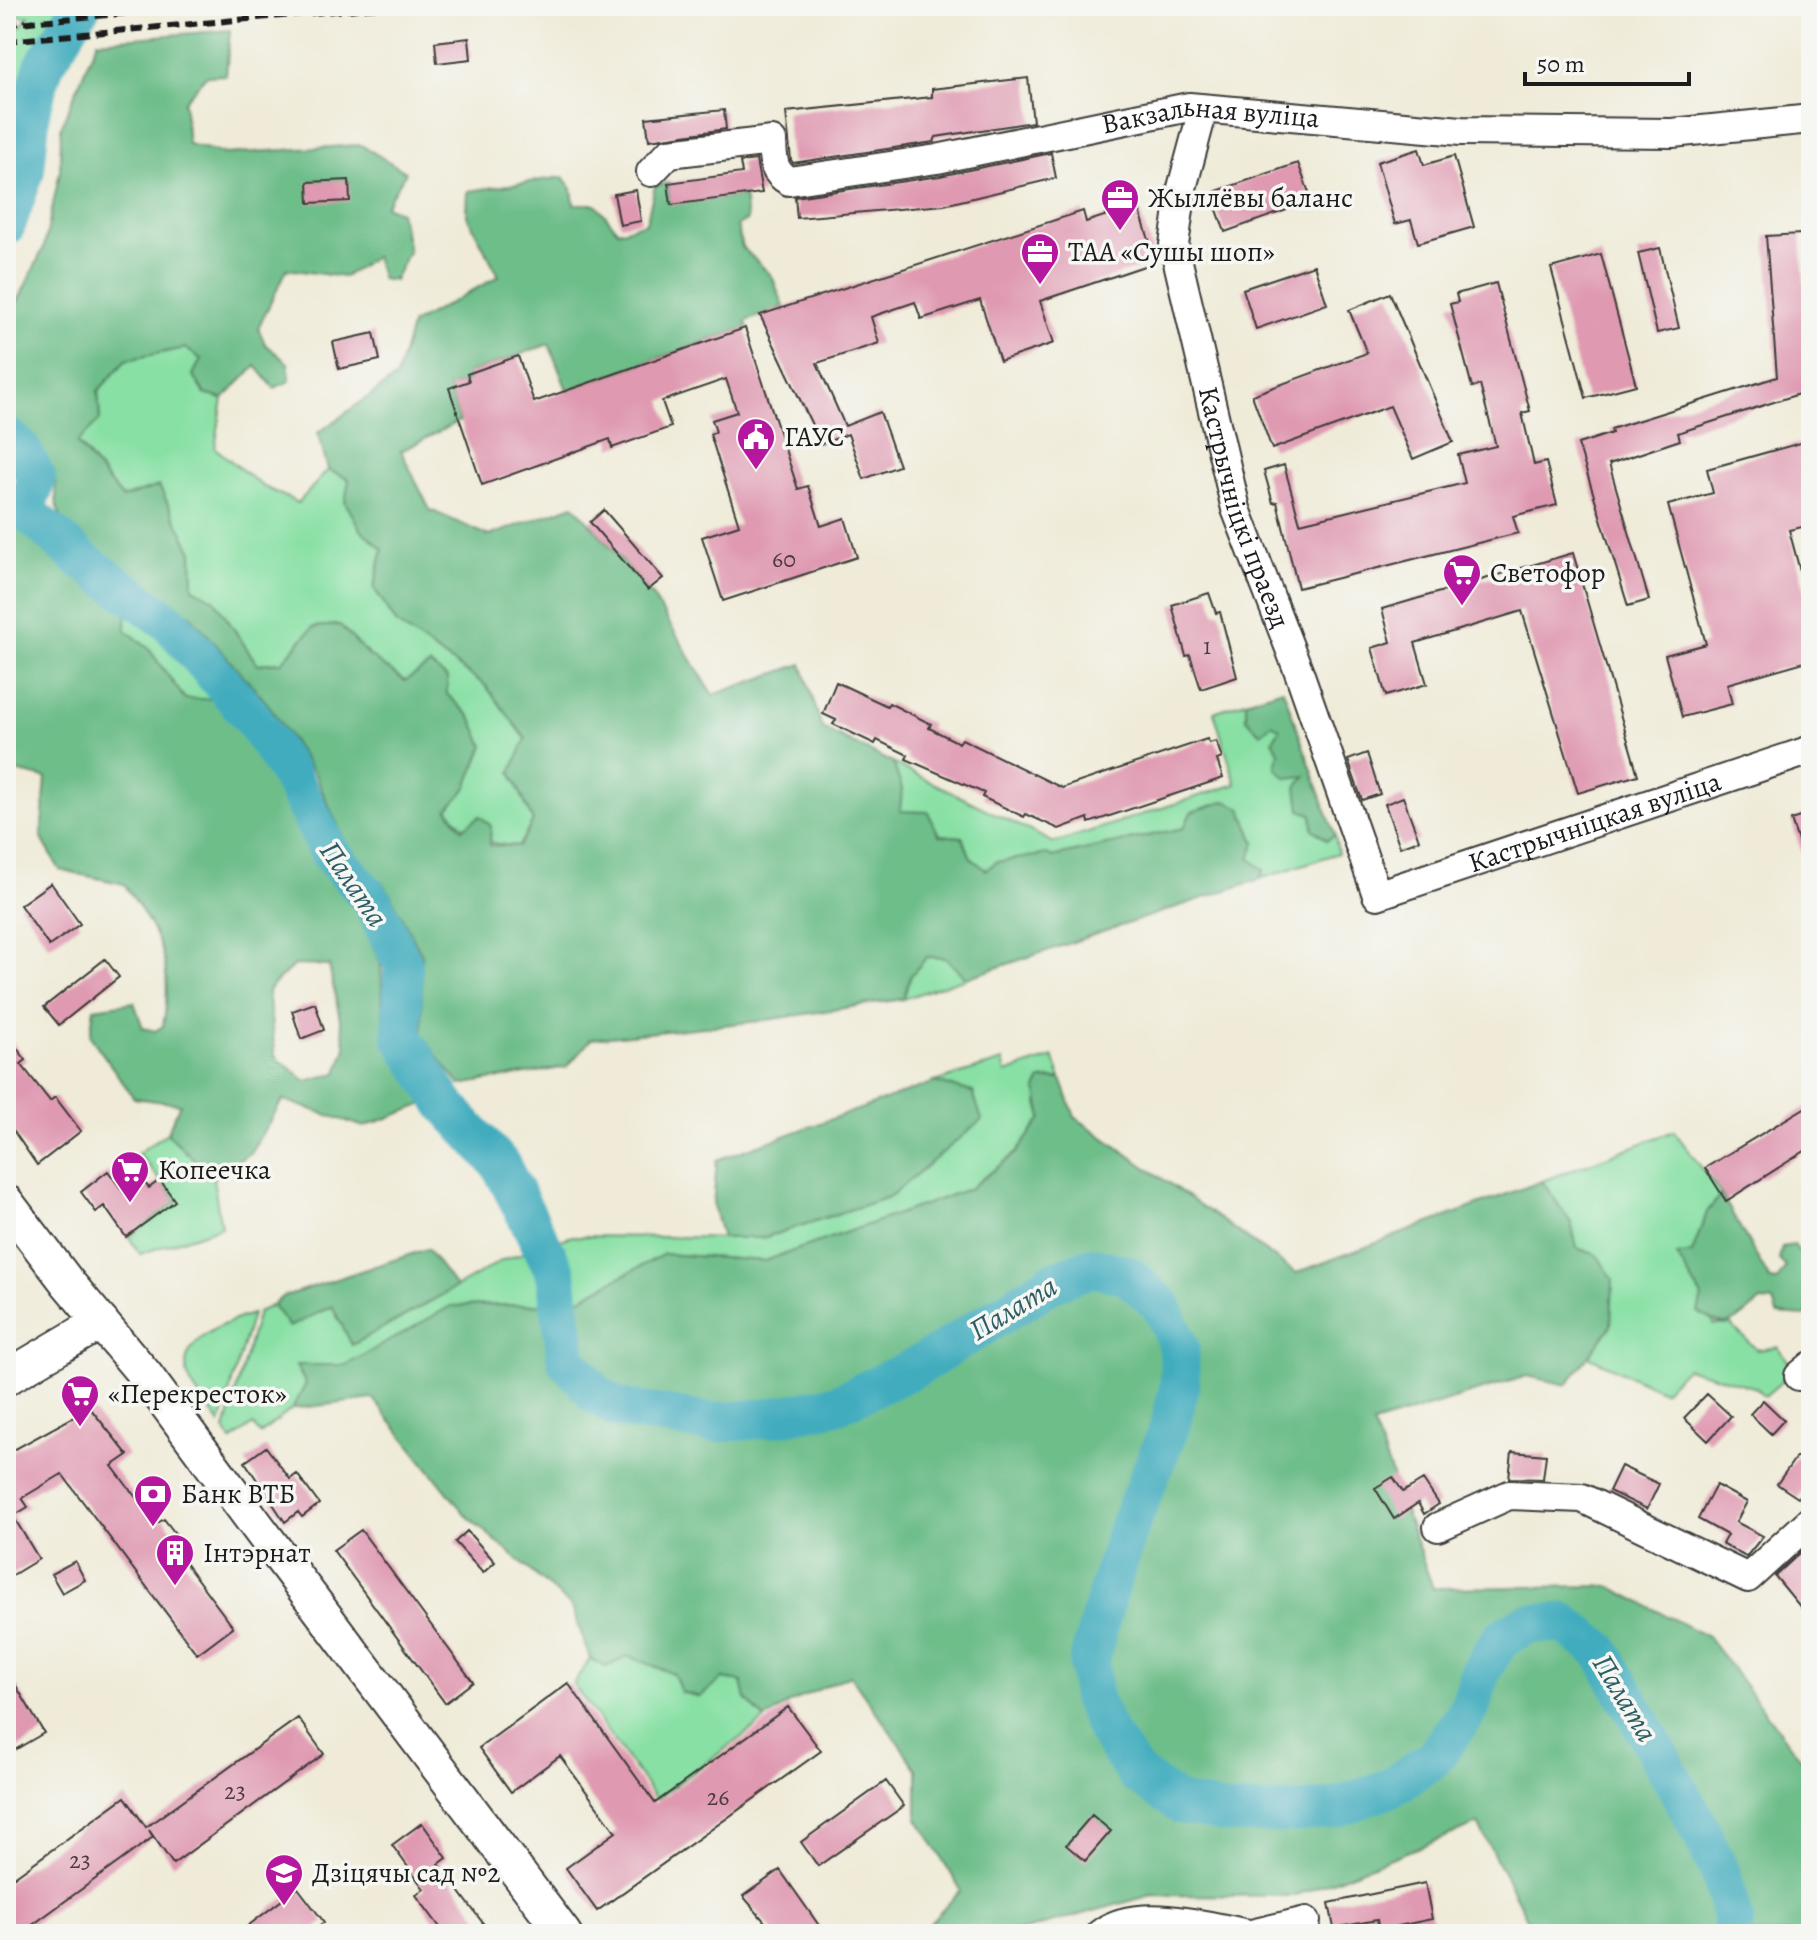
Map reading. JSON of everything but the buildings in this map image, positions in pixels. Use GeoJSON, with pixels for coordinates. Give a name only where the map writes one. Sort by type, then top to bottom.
{"type":"FeatureCollection","features":[{"type":"Feature","properties":{"kind":"main road"},"geometry":{"type":"LineString","coordinates":[[6,1202],[214,1465],[265,1538],[564,1934]]}},
{"type":"Feature","properties":{"kind":"main road"},"geometry":{"type":"LineString","coordinates":[[6,1378],[101,1322]]}},
{"type":"Feature","properties":{"kind":"street","name":"Вакзальная вуліца"},"geometry":{"type":"LineString","coordinates":[[651,172],[669,153],[772,141],[778,175],[789,181],[937,159],[1174,108],[1266,112],[1461,131],[1672,133],[1811,119]]}},
{"type":"Feature","properties":{"kind":"street","name":"Кастрычніцкі праезд"},"geometry":{"type":"LineString","coordinates":[[1203,110],[1182,188],[1174,245],[1236,509],[1299,672],[1377,895]]}},
{"type":"Feature","properties":{"kind":"street","name":"Кастрычніцкая вуліца"},"geometry":{"type":"LineString","coordinates":[[1377,895],[1811,750]]}},
{"type":"Feature","properties":{"kind":"street"},"geometry":{"type":"LineString","coordinates":[[1438,1527],[1509,1495],[1582,1498],[1748,1578],[1811,1520]]}},
{"type":"Feature","properties":{"kind":"street"},"geometry":{"type":"LineString","coordinates":[[1100,1934],[1113,1924],[1171,1919],[1250,1934],[1306,1921]]}},
{"type":"Feature","properties":{"kind":"green space"},"geometry":{"type":"Polygon","coordinates":[[[6,6],[66,6],[19,86],[6,85],[6,44],[29,16],[6,17],[6,6]]]}},
{"type":"Feature","properties":{"kind":"green space"},"geometry":{"type":"Polygon","coordinates":[[[230,30],[226,75],[206,76],[184,101],[188,144],[226,154],[361,145],[406,172],[385,206],[400,212],[409,250],[394,280],[382,280],[375,257],[344,277],[287,269],[258,328],[265,344],[288,363],[290,381],[274,388],[256,366],[223,399],[205,394],[193,375],[201,359],[185,348],[126,360],[98,391],[100,420],[77,443],[122,498],[159,486],[192,552],[193,588],[214,599],[257,664],[282,662],[313,627],[340,625],[368,655],[405,681],[430,665],[447,678],[447,694],[471,717],[484,746],[466,789],[448,809],[462,829],[480,816],[491,826],[490,845],[519,846],[533,821],[511,772],[526,739],[485,685],[397,624],[374,588],[383,549],[361,530],[345,502],[349,479],[328,470],[318,433],[396,377],[412,324],[499,276],[467,216],[468,191],[563,177],[572,189],[574,204],[596,204],[618,231],[646,223],[655,186],[668,183],[671,204],[744,195],[747,220],[737,225],[742,247],[772,276],[784,307],[746,321],[748,327],[567,390],[549,344],[467,374],[469,381],[449,388],[460,421],[401,451],[430,510],[489,536],[574,505],[652,595],[713,695],[802,664],[822,728],[893,763],[902,789],[900,811],[928,812],[939,835],[962,837],[971,858],[986,870],[996,862],[1047,854],[1053,857],[1184,828],[1191,812],[1226,801],[1241,808],[1255,842],[1250,859],[1264,870],[1260,879],[966,978],[946,958],[927,957],[911,975],[903,999],[760,1021],[591,1039],[567,1067],[460,1085],[422,1036],[422,955],[385,885],[353,859],[315,775],[268,704],[191,616],[99,554],[66,527],[57,507],[55,480],[30,439],[6,423],[6,326],[44,247],[60,171],[61,127],[97,41],[230,30]]]}},
{"type":"Feature","properties":{"kind":"green space"},"geometry":{"type":"Polygon","coordinates":[[[185,348],[201,359],[204,394],[223,399],[215,448],[262,486],[298,503],[328,470],[349,479],[361,530],[383,549],[374,588],[397,624],[485,685],[527,739],[512,772],[533,821],[519,846],[496,844],[478,837],[462,826],[448,808],[466,789],[471,717],[462,708],[388,671],[339,625],[313,627],[282,662],[257,664],[214,599],[193,588],[192,552],[159,486],[122,498],[77,442],[100,420],[98,391],[126,360],[185,348]]]}},
{"type":"Feature","properties":{"kind":"green space"},"geometry":{"type":"Polygon","coordinates":[[[6,508],[14,509],[47,551],[126,606],[126,630],[148,648],[185,699],[212,699],[237,726],[276,785],[315,863],[356,908],[381,964],[384,1038],[427,1103],[364,1127],[283,1100],[250,1153],[213,1178],[167,1133],[180,1104],[134,1098],[90,1036],[94,1008],[134,1002],[143,1028],[155,1031],[163,1026],[167,984],[165,967],[147,919],[124,884],[60,870],[41,837],[46,778],[6,769],[6,508]],[[294,965],[268,990],[275,1056],[306,1081],[337,1073],[346,1048],[329,966],[294,965]]]}},
{"type":"Feature","properties":{"kind":"green space"},"geometry":{"type":"Polygon","coordinates":[[[126,606],[158,634],[212,699],[185,699],[148,648],[125,630],[126,606]]]}},
{"type":"Feature","properties":{"kind":"green space"},"geometry":{"type":"Polygon","coordinates":[[[1283,689],[1335,835],[1327,840],[1313,829],[1312,814],[1300,810],[1297,787],[1305,776],[1287,778],[1276,768],[1279,752],[1273,740],[1280,729],[1272,724],[1261,733],[1246,719],[1246,701],[1283,689]]]}},
{"type":"Feature","properties":{"kind":"green space"},"geometry":{"type":"Polygon","coordinates":[[[1246,701],[1246,719],[1261,733],[1272,723],[1289,740],[1315,818],[1327,840],[1335,835],[1338,853],[1260,879],[1264,870],[1250,859],[1255,842],[1241,808],[1184,828],[987,871],[971,858],[962,837],[939,835],[900,811],[902,789],[893,763],[1054,843],[1236,784],[1214,712],[1246,701]]]}},
{"type":"Feature","properties":{"kind":"green space"},"geometry":{"type":"Polygon","coordinates":[[[927,956],[946,958],[966,978],[903,999],[911,975],[927,956]]]}},
{"type":"Feature","properties":{"kind":"green space"},"geometry":{"type":"Polygon","coordinates":[[[1053,1057],[1061,1079],[1041,1080],[1038,1104],[1042,1118],[1016,1153],[969,1189],[765,1261],[665,1254],[569,1304],[451,1306],[346,1366],[296,1366],[306,1384],[292,1409],[260,1434],[253,1425],[231,1441],[225,1430],[258,1312],[273,1305],[289,1327],[332,1306],[388,1326],[503,1260],[572,1236],[763,1238],[889,1197],[973,1092],[935,1082],[1003,1061],[1006,1073],[1053,1057]]]}},
{"type":"Feature","properties":{"kind":"green space"},"geometry":{"type":"Polygon","coordinates":[[[1061,1079],[1075,1117],[1296,1273],[1542,1181],[1571,1223],[1577,1248],[1597,1255],[1613,1279],[1611,1326],[1567,1385],[1527,1376],[1373,1424],[1433,1588],[1609,1586],[1708,1637],[1811,1773],[1811,1934],[1549,1934],[1530,1924],[1478,1824],[1294,1896],[1152,1895],[1010,1934],[920,1934],[961,1890],[917,1817],[917,1769],[850,1675],[789,1703],[765,1720],[746,1699],[742,1682],[722,1679],[700,1697],[681,1692],[674,1674],[629,1656],[606,1667],[590,1659],[572,1607],[465,1514],[373,1399],[292,1409],[306,1384],[296,1365],[346,1365],[451,1306],[569,1304],[664,1254],[765,1261],[969,1189],[1016,1153],[1042,1118],[1036,1089],[1041,1080],[1061,1079]]]}},
{"type":"Feature","properties":{"kind":"green space"},"geometry":{"type":"Polygon","coordinates":[[[935,1082],[973,1092],[982,1120],[889,1197],[763,1238],[722,1238],[713,1206],[717,1160],[935,1082]]]}},
{"type":"Feature","properties":{"kind":"green space"},"geometry":{"type":"Polygon","coordinates":[[[1674,1131],[1721,1194],[1701,1227],[1695,1258],[1701,1289],[1714,1325],[1731,1325],[1757,1350],[1778,1347],[1790,1364],[1789,1375],[1765,1396],[1757,1388],[1686,1368],[1663,1391],[1588,1356],[1611,1326],[1597,1255],[1577,1248],[1571,1223],[1542,1181],[1674,1131]]]}},
{"type":"Feature","properties":{"kind":"green space"},"geometry":{"type":"Polygon","coordinates":[[[167,1133],[213,1178],[221,1227],[140,1254],[129,1237],[177,1201],[138,1153],[167,1133]]]}},
{"type":"Feature","properties":{"kind":"green space"},"geometry":{"type":"Polygon","coordinates":[[[1721,1194],[1770,1280],[1777,1281],[1786,1267],[1779,1260],[1782,1247],[1794,1245],[1807,1261],[1811,1259],[1811,1303],[1805,1316],[1777,1314],[1773,1302],[1761,1301],[1731,1323],[1717,1323],[1698,1312],[1702,1297],[1677,1256],[1692,1253],[1707,1212],[1721,1194]]]}},
{"type":"Feature","properties":{"kind":"green space"},"geometry":{"type":"Polygon","coordinates":[[[427,1249],[456,1287],[352,1345],[332,1306],[289,1327],[273,1305],[282,1297],[427,1249]]]}},
{"type":"Feature","properties":{"kind":"green space"},"geometry":{"type":"Polygon","coordinates":[[[252,1314],[220,1424],[191,1383],[186,1369],[188,1357],[193,1346],[214,1329],[252,1314]]]}},
{"type":"Feature","properties":{"kind":"green space"},"geometry":{"type":"Polygon","coordinates":[[[628,1656],[674,1674],[681,1692],[699,1697],[722,1679],[743,1682],[746,1699],[765,1720],[656,1799],[573,1684],[590,1659],[606,1667],[628,1656]]]}},
{"type":"Feature","properties":{"kind":"waterway","name":"Палата"},"geometry":{"type":"LineString","coordinates":[[6,225],[25,170],[31,109],[44,66],[81,6]]}},
{"type":"Feature","properties":{"kind":"waterway"},"geometry":{"type":"LineString","coordinates":[[6,437],[20,448],[36,477],[33,490],[20,506]]}},
{"type":"Feature","properties":{"kind":"waterway","name":"Палата"},"geometry":{"type":"LineString","coordinates":[[6,501],[20,506],[82,560],[169,622],[251,716],[290,775],[330,853],[371,899],[403,964],[402,1037],[446,1105],[500,1164],[556,1273],[567,1360],[596,1394],[617,1408],[712,1423],[769,1418],[838,1404],[922,1364],[1053,1282],[1092,1267],[1127,1275],[1161,1305],[1179,1347],[1180,1384],[1170,1426],[1127,1531],[1089,1661],[1092,1697],[1107,1732],[1136,1774],[1180,1804],[1231,1814],[1294,1813],[1336,1808],[1392,1787],[1433,1759],[1469,1710],[1481,1671],[1501,1639],[1526,1624],[1564,1623],[1601,1651],[1696,1821],[1722,1876],[1733,1921],[1732,1934]]}},
{"type":"Feature","properties":{"kind":"railway"},"geometry":{"type":"LineString","coordinates":[[6,24],[208,6]]}},
{"type":"Feature","properties":{"kind":"railway"},"geometry":{"type":"LineString","coordinates":[[6,41],[390,6]]}},
{"type":"Feature","properties":{"kind":"place","name":"Жыллёвы баланс"},"geometry":{"type":"Point","coordinates":[1120,232]}},
{"type":"Feature","properties":{"kind":"place","name":"ТАА «Сушы шоп»"},"geometry":{"type":"Point","coordinates":[1040,286]}},
{"type":"Feature","properties":{"kind":"place","name":"ГАУС"},"geometry":{"type":"Point","coordinates":[756,471]}},
{"type":"Feature","properties":{"kind":"place","name":"Светофор"},"geometry":{"type":"Point","coordinates":[1462,607]}},
{"type":"Feature","properties":{"kind":"place","name":"Копеечка"},"geometry":{"type":"Point","coordinates":[130,1204]}},
{"type":"Feature","properties":{"kind":"place","name":"«Перекресток»"},"geometry":{"type":"Point","coordinates":[80,1428]}},
{"type":"Feature","properties":{"kind":"place","name":"Банк ВТБ"},"geometry":{"type":"Point","coordinates":[153,1528]}},
{"type":"Feature","properties":{"kind":"place","name":"Інтэрнат"},"geometry":{"type":"Point","coordinates":[175,1587]}},
{"type":"Feature","properties":{"kind":"place","name":"Дзіцячы сад №2"},"geometry":{"type":"Point","coordinates":[284,1907]}}]}
